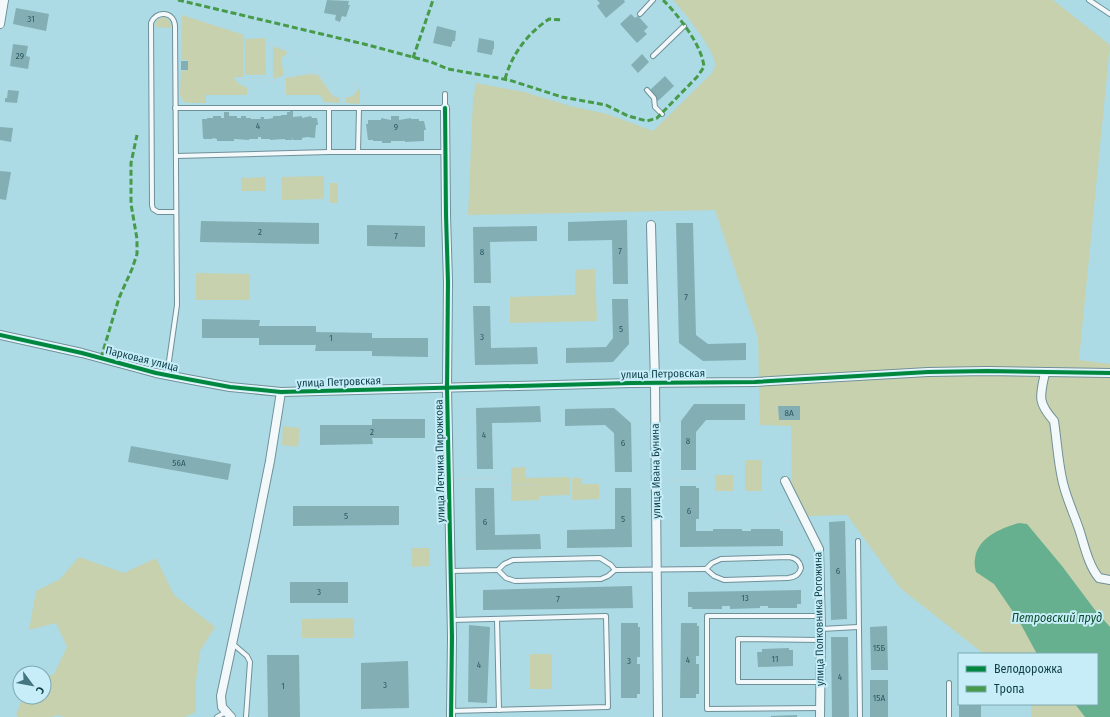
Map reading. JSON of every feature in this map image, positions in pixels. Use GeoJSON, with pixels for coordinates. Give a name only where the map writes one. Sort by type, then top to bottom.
{"type":"FeatureCollection","features":[{"type":"Feature","properties":{"kind":"street"},"geometry":{"type":"LineString","coordinates":[[0,24],[4,0]]}},
{"type":"Feature","properties":{"kind":"street","name":"улица Летчика Пирожкова"},"geometry":{"type":"LineString","coordinates":[[445,108],[448,296],[447,388],[452,620],[451,714]]}},
{"type":"Feature","properties":{"kind":"street","name":"улица Ивана Бунина"},"geometry":{"type":"LineString","coordinates":[[651,225],[655,383],[658,717]]}},
{"type":"Feature","properties":{"kind":"street","name":"Парковая улица"},"geometry":{"type":"LineString","coordinates":[[0,336],[82,352],[167,375],[230,387],[281,392]]}},
{"type":"Feature","properties":{"kind":"street","name":"улица Петровская"},"geometry":{"type":"LineString","coordinates":[[281,392],[755,382],[928,372],[987,371],[1110,373]]}},
{"type":"Feature","properties":{"kind":"street"},"geometry":{"type":"LineString","coordinates":[[1045,373],[1040,395],[1042,404],[1054,421],[1064,487],[1086,552],[1095,573],[1099,578],[1110,580]]}},
{"type":"Feature","properties":{"kind":"street"},"geometry":{"type":"LineString","coordinates":[[228,715],[222,707],[221,699],[270,461],[281,392]]}},
{"type":"Feature","properties":{"kind":"street","name":"улица Полковника Рогожина"},"geometry":{"type":"LineString","coordinates":[[785,481],[819,550],[821,616],[820,717]]}},
{"type":"Feature","properties":{"kind":"lane"},"geometry":{"type":"LineString","coordinates":[[640,14],[654,0]]}},
{"type":"Feature","properties":{"kind":"lane"},"geometry":{"type":"LineString","coordinates":[[1089,0],[1110,14]]}},
{"type":"Feature","properties":{"kind":"lane"},"geometry":{"type":"LineString","coordinates":[[167,375],[177,305],[175,22],[168,14],[162,14],[155,16],[151,23],[152,205],[153,209],[158,212],[176,212]]}},
{"type":"Feature","properties":{"kind":"lane"},"geometry":{"type":"LineString","coordinates":[[653,56],[684,26]]}},
{"type":"Feature","properties":{"kind":"lane"},"geometry":{"type":"LineString","coordinates":[[646,90],[654,98],[655,107],[662,114]]}},
{"type":"Feature","properties":{"kind":"lane"},"geometry":{"type":"LineString","coordinates":[[175,108],[445,108],[445,94]]}},
{"type":"Feature","properties":{"kind":"lane"},"geometry":{"type":"LineString","coordinates":[[329,108],[329,152]]}},
{"type":"Feature","properties":{"kind":"lane"},"geometry":{"type":"LineString","coordinates":[[358,152],[360,109]]}},
{"type":"Feature","properties":{"kind":"lane"},"geometry":{"type":"LineString","coordinates":[[176,156],[329,152],[445,152]]}},
{"type":"Feature","properties":{"kind":"lane"},"geometry":{"type":"LineString","coordinates":[[858,541],[860,717]]}},
{"type":"Feature","properties":{"kind":"lane"},"geometry":{"type":"LineString","coordinates":[[498,570],[506,578],[515,581],[601,579],[608,576],[615,570],[656,569],[706,569],[714,576],[724,580],[794,577],[800,572],[800,564],[796,559],[789,557],[721,559],[712,563],[706,569]]}},
{"type":"Feature","properties":{"kind":"lane"},"geometry":{"type":"LineString","coordinates":[[451,571],[498,570],[504,564],[513,560],[600,558],[611,565],[615,570]]}},
{"type":"Feature","properties":{"kind":"lane"},"geometry":{"type":"LineString","coordinates":[[451,714],[499,710],[608,707],[606,616],[452,620]]}},
{"type":"Feature","properties":{"kind":"lane"},"geometry":{"type":"LineString","coordinates":[[820,708],[707,709],[707,616],[821,616]]}},
{"type":"Feature","properties":{"kind":"lane"},"geometry":{"type":"LineString","coordinates":[[498,619],[499,710]]}},
{"type":"Feature","properties":{"kind":"lane"},"geometry":{"type":"LineString","coordinates":[[821,629],[858,627]]}},
{"type":"Feature","properties":{"kind":"lane"},"geometry":{"type":"LineString","coordinates":[[820,682],[738,682],[738,639],[821,640]]}},
{"type":"Feature","properties":{"kind":"lane"},"geometry":{"type":"LineString","coordinates":[[233,644],[247,656],[250,662],[246,717]]}},
{"type":"Feature","properties":{"kind":"lane"},"geometry":{"type":"LineString","coordinates":[[949,684],[949,717]]}},
{"type":"Feature","properties":{"kind":"lane"},"geometry":{"type":"LineString","coordinates":[[217,717],[228,715]]}},
{"type":"Feature","properties":{"kind":"path"},"geometry":{"type":"LineString","coordinates":[[266,44],[271,44],[307,57],[334,94],[349,97],[358,86]]}},
{"type":"Feature","properties":{"kind":"path"},"geometry":{"type":"LineString","coordinates":[[271,44],[272,81]]}},
{"type":"Feature","properties":{"kind":"path"},"geometry":{"type":"LineString","coordinates":[[245,79],[244,84],[250,89],[285,77],[303,73],[333,77]]}},
{"type":"Feature","properties":{"kind":"path"},"geometry":{"type":"LineString","coordinates":[[285,77],[285,108]]}},
{"type":"Feature","properties":{"kind":"path"},"geometry":{"type":"LineString","coordinates":[[236,78],[272,78]]}},
{"type":"Feature","properties":{"kind":"path"},"geometry":{"type":"LineString","coordinates":[[253,78],[262,85]]}},
{"type":"Feature","properties":{"kind":"path"},"geometry":{"type":"LineString","coordinates":[[265,78],[266,83]]}},
{"type":"Feature","properties":{"kind":"path"},"geometry":{"type":"LineString","coordinates":[[352,84],[358,86],[361,90],[360,109]]}},
{"type":"Feature","properties":{"kind":"path"},"geometry":{"type":"LineString","coordinates":[[342,108],[343,92]]}},
{"type":"Feature","properties":{"kind":"path"},"geometry":{"type":"LineString","coordinates":[[603,292],[652,291]]}},
{"type":"Feature","properties":{"kind":"path"},"geometry":{"type":"LineString","coordinates":[[448,296],[499,294]]}},
{"type":"Feature","properties":{"kind":"path"},"geometry":{"type":"LineString","coordinates":[[255,396],[264,405],[268,415]]}},
{"type":"Feature","properties":{"kind":"path"},"geometry":{"type":"LineString","coordinates":[[449,479],[502,478]]}},
{"type":"Feature","properties":{"kind":"path"},"geometry":{"type":"LineString","coordinates":[[603,482],[704,480]]}},
{"type":"Feature","properties":{"kind":"path"},"geometry":{"type":"LineString","coordinates":[[502,485],[538,485]]}},
{"type":"Feature","properties":{"kind":"path"},"geometry":{"type":"LineString","coordinates":[[580,485],[603,485]]}},
{"type":"Feature","properties":{"kind":"path"},"geometry":{"type":"LineString","coordinates":[[780,515],[783,521],[794,522],[796,524],[796,559]]}},
{"type":"Feature","properties":{"kind":"path"},"geometry":{"type":"LineString","coordinates":[[796,550],[803,550],[803,558]]}},
{"type":"Feature","properties":{"kind":"path"},"geometry":{"type":"LineString","coordinates":[[668,569],[671,717]]}},
{"type":"Feature","properties":{"kind":"path"},"geometry":{"type":"LineString","coordinates":[[803,572],[803,616],[798,640],[800,682],[804,708]]}},
{"type":"Feature","properties":{"kind":"path"},"geometry":{"type":"LineString","coordinates":[[669,616],[707,616]]}},
{"type":"Feature","properties":{"kind":"shaded area"},"geometry":{"type":"Polygon","coordinates":[[[673,0],[1053,0],[1110,45],[1079,360],[1110,364],[1110,717],[1031,717],[1031,705],[1098,705],[1098,653],[983,653],[900,588],[847,515],[808,516],[792,484],[791,426],[760,425],[758,338],[715,210],[468,215],[473,100],[476,83],[524,92],[570,106],[607,114],[653,131],[712,73],[715,66],[710,50],[691,22],[673,0]]]}},
{"type":"Feature","properties":{"kind":"shaded area"},"geometry":{"type":"Polygon","coordinates":[[[182,15],[244,35],[243,77],[233,77],[238,83],[247,88],[247,95],[206,95],[206,103],[187,103],[183,101],[180,95],[181,71],[188,70],[188,60],[181,60],[182,15]]]}},
{"type":"Feature","properties":{"kind":"shaded area"},"geometry":{"type":"Polygon","coordinates":[[[163,17],[167,18],[171,24],[171,28],[155,27],[157,20],[163,17]]]}},
{"type":"Feature","properties":{"kind":"shaded area"},"geometry":{"type":"Polygon","coordinates":[[[265,38],[266,75],[245,75],[245,39],[265,38]]]}},
{"type":"Feature","properties":{"kind":"shaded area"},"geometry":{"type":"Polygon","coordinates":[[[273,46],[288,52],[281,59],[284,75],[273,79],[273,46]]]}},
{"type":"Feature","properties":{"kind":"shaded area"},"geometry":{"type":"Polygon","coordinates":[[[310,74],[318,75],[332,95],[340,98],[339,103],[324,102],[320,95],[286,95],[286,78],[310,74]]]}},
{"type":"Feature","properties":{"kind":"shaded area"},"geometry":{"type":"Polygon","coordinates":[[[358,89],[360,89],[360,104],[346,103],[346,98],[353,96],[358,89]]]}},
{"type":"Feature","properties":{"kind":"shaded area"},"geometry":{"type":"Polygon","coordinates":[[[324,176],[324,199],[282,200],[282,177],[324,176]]]}},
{"type":"Feature","properties":{"kind":"shaded area"},"geometry":{"type":"Polygon","coordinates":[[[266,177],[266,191],[242,191],[241,178],[266,177]]]}},
{"type":"Feature","properties":{"kind":"shaded area"},"geometry":{"type":"Polygon","coordinates":[[[330,183],[338,183],[338,203],[330,203],[330,183]]]}},
{"type":"Feature","properties":{"kind":"shaded area"},"geometry":{"type":"Polygon","coordinates":[[[595,269],[597,321],[510,323],[510,297],[575,295],[575,270],[595,269]]]}},
{"type":"Feature","properties":{"kind":"shaded area"},"geometry":{"type":"Polygon","coordinates":[[[196,273],[250,274],[249,300],[196,300],[196,273]]]}},
{"type":"Feature","properties":{"kind":"shaded area"},"geometry":{"type":"Polygon","coordinates":[[[283,426],[300,428],[298,447],[282,445],[283,426]]]}},
{"type":"Feature","properties":{"kind":"shaded area"},"geometry":{"type":"Polygon","coordinates":[[[745,460],[762,460],[762,491],[745,491],[745,460]]]}},
{"type":"Feature","properties":{"kind":"shaded area"},"geometry":{"type":"Polygon","coordinates":[[[525,467],[526,478],[570,477],[570,495],[539,496],[539,500],[511,501],[511,468],[525,467]]]}},
{"type":"Feature","properties":{"kind":"shaded area"},"geometry":{"type":"Polygon","coordinates":[[[715,475],[733,475],[733,491],[715,491],[715,475]]]}},
{"type":"Feature","properties":{"kind":"shaded area"},"geometry":{"type":"Polygon","coordinates":[[[572,478],[582,478],[582,484],[599,484],[599,499],[572,500],[572,478]]]}},
{"type":"Feature","properties":{"kind":"shaded area"},"geometry":{"type":"Polygon","coordinates":[[[411,548],[429,548],[430,566],[412,567],[411,548]]]}},
{"type":"Feature","properties":{"kind":"shaded area"},"geometry":{"type":"Polygon","coordinates":[[[79,557],[124,573],[156,558],[174,595],[215,627],[200,651],[196,681],[196,712],[185,717],[65,717],[57,715],[52,717],[18,717],[16,715],[20,705],[52,705],[52,675],[54,674],[67,647],[56,623],[29,630],[36,591],[60,579],[79,557]]]}},
{"type":"Feature","properties":{"kind":"shaded area"},"geometry":{"type":"Polygon","coordinates":[[[354,618],[354,638],[302,638],[302,619],[354,618]]]}},
{"type":"Feature","properties":{"kind":"shaded area"},"geometry":{"type":"Polygon","coordinates":[[[530,654],[552,654],[552,689],[530,689],[530,654]]]}},
{"type":"Feature","properties":{"kind":"water","name":"Петровский пруд"},"geometry":{"type":"Polygon","coordinates":[[[1019,523],[1027,524],[1110,627],[1110,717],[1085,717],[1076,705],[1098,705],[1098,653],[1036,653],[1018,619],[994,584],[976,572],[975,561],[980,545],[991,535],[1019,523]]]}},
{"type":"Feature","properties":{"kind":"building"},"geometry":{"type":"Polygon","coordinates":[[[327,0],[349,1],[348,5],[350,5],[346,17],[342,16],[340,22],[335,20],[336,15],[324,13],[327,0]]]}},
{"type":"Feature","properties":{"kind":"building"},"geometry":{"type":"Polygon","coordinates":[[[597,0],[624,0],[625,2],[606,18],[597,6],[600,3],[597,0]]]}},
{"type":"Feature","properties":{"kind":"building"},"geometry":{"type":"Polygon","coordinates":[[[16,8],[49,14],[46,31],[13,24],[16,8]]]}},
{"type":"Feature","properties":{"kind":"building"},"geometry":{"type":"Polygon","coordinates":[[[631,14],[635,18],[638,16],[648,27],[644,31],[647,34],[637,43],[620,24],[631,14]]]}},
{"type":"Feature","properties":{"kind":"building"},"geometry":{"type":"Polygon","coordinates":[[[437,26],[456,31],[455,41],[453,41],[451,47],[433,43],[437,26]]]}},
{"type":"Feature","properties":{"kind":"building"},"geometry":{"type":"Polygon","coordinates":[[[479,38],[494,41],[492,55],[477,52],[479,38]]]}},
{"type":"Feature","properties":{"kind":"building"},"geometry":{"type":"Polygon","coordinates":[[[13,44],[28,46],[26,56],[30,57],[28,69],[10,66],[13,44]]]}},
{"type":"Feature","properties":{"kind":"building"},"geometry":{"type":"Polygon","coordinates":[[[642,54],[649,62],[638,73],[631,65],[642,54]]]}},
{"type":"Feature","properties":{"kind":"building"},"geometry":{"type":"Polygon","coordinates":[[[181,61],[188,61],[188,70],[181,70],[181,61]]]}},
{"type":"Feature","properties":{"kind":"building"},"geometry":{"type":"Polygon","coordinates":[[[665,76],[674,86],[658,101],[649,91],[665,76]]]}},
{"type":"Feature","properties":{"kind":"building"},"geometry":{"type":"Polygon","coordinates":[[[8,90],[19,91],[17,103],[5,102],[8,90]]]}},
{"type":"Feature","properties":{"kind":"building"},"geometry":{"type":"Polygon","coordinates":[[[293,110],[293,117],[302,116],[302,118],[311,116],[312,118],[317,118],[318,125],[316,125],[315,138],[307,137],[302,138],[302,140],[293,140],[292,138],[292,140],[270,140],[261,139],[261,137],[258,137],[258,139],[249,140],[234,139],[234,141],[217,141],[217,139],[213,138],[203,138],[202,119],[213,118],[213,116],[221,116],[221,118],[224,118],[224,112],[229,112],[229,116],[237,116],[237,118],[241,118],[241,116],[246,116],[246,118],[251,119],[261,119],[260,117],[264,117],[264,119],[268,119],[273,118],[273,116],[287,115],[287,112],[293,110]]]}},
{"type":"Feature","properties":{"kind":"building"},"geometry":{"type":"Polygon","coordinates":[[[391,116],[399,116],[399,120],[411,118],[424,121],[426,130],[424,130],[424,141],[391,141],[391,143],[382,143],[382,141],[368,140],[366,124],[368,124],[368,120],[381,120],[381,118],[391,120],[391,116]]]}},
{"type":"Feature","properties":{"kind":"building"},"geometry":{"type":"Polygon","coordinates":[[[0,127],[13,128],[11,142],[0,140],[0,127]]]}},
{"type":"Feature","properties":{"kind":"building"},"geometry":{"type":"Polygon","coordinates":[[[0,171],[11,172],[6,200],[0,199],[0,171]]]}},
{"type":"Feature","properties":{"kind":"building"},"geometry":{"type":"Polygon","coordinates":[[[627,220],[628,284],[613,284],[612,240],[568,241],[568,222],[627,220]]]}},
{"type":"Feature","properties":{"kind":"building"},"geometry":{"type":"Polygon","coordinates":[[[201,221],[319,223],[319,244],[200,242],[201,221]]]}},
{"type":"Feature","properties":{"kind":"building"},"geometry":{"type":"Polygon","coordinates":[[[676,223],[693,223],[696,335],[708,344],[746,343],[746,360],[703,361],[679,343],[676,223]]]}},
{"type":"Feature","properties":{"kind":"building"},"geometry":{"type":"Polygon","coordinates":[[[367,225],[425,226],[425,247],[367,246],[367,225]]]}},
{"type":"Feature","properties":{"kind":"building"},"geometry":{"type":"Polygon","coordinates":[[[537,226],[537,241],[490,242],[491,283],[474,283],[473,227],[537,226]]]}},
{"type":"Feature","properties":{"kind":"building"},"geometry":{"type":"Polygon","coordinates":[[[612,299],[628,299],[629,344],[613,362],[566,363],[566,348],[606,347],[613,338],[612,299]]]}},
{"type":"Feature","properties":{"kind":"building"},"geometry":{"type":"Polygon","coordinates":[[[473,306],[490,306],[491,348],[537,347],[538,364],[475,365],[473,306]]]}},
{"type":"Feature","properties":{"kind":"building"},"geometry":{"type":"Polygon","coordinates":[[[202,319],[260,320],[259,326],[316,326],[316,332],[372,333],[372,338],[428,338],[428,357],[372,356],[372,351],[315,351],[316,345],[259,345],[259,338],[202,338],[202,319]]]}},
{"type":"Feature","properties":{"kind":"building"},"geometry":{"type":"Polygon","coordinates":[[[694,404],[745,404],[745,420],[706,420],[696,432],[696,470],[681,470],[681,421],[694,404]]]}},
{"type":"Feature","properties":{"kind":"building"},"geometry":{"type":"Polygon","coordinates":[[[540,406],[541,422],[492,423],[493,469],[477,469],[476,408],[540,406]]]}},
{"type":"Feature","properties":{"kind":"building"},"geometry":{"type":"Polygon","coordinates":[[[778,406],[800,406],[800,420],[779,420],[778,406]]]}},
{"type":"Feature","properties":{"kind":"building"},"geometry":{"type":"Polygon","coordinates":[[[614,408],[631,423],[632,472],[615,472],[614,433],[605,425],[565,426],[565,409],[614,408]]]}},
{"type":"Feature","properties":{"kind":"building"},"geometry":{"type":"Polygon","coordinates":[[[372,419],[425,419],[425,438],[372,438],[373,444],[320,445],[320,425],[372,425],[372,419]]]}},
{"type":"Feature","properties":{"kind":"building"},"geometry":{"type":"Polygon","coordinates":[[[131,446],[231,464],[228,480],[128,462],[131,446]]]}},
{"type":"Feature","properties":{"kind":"building"},"geometry":{"type":"Polygon","coordinates":[[[680,486],[696,486],[696,488],[699,488],[699,519],[696,519],[696,531],[713,531],[713,529],[742,529],[742,531],[751,531],[751,529],[780,529],[780,531],[783,531],[783,546],[680,547],[680,486]]]}},
{"type":"Feature","properties":{"kind":"building"},"geometry":{"type":"Polygon","coordinates":[[[475,488],[494,488],[495,535],[540,534],[541,549],[476,550],[475,488]]]}},
{"type":"Feature","properties":{"kind":"building"},"geometry":{"type":"Polygon","coordinates":[[[615,488],[631,488],[632,547],[567,548],[567,530],[615,529],[615,488]]]}},
{"type":"Feature","properties":{"kind":"building"},"geometry":{"type":"Polygon","coordinates":[[[293,506],[399,506],[399,525],[293,526],[293,506]]]}},
{"type":"Feature","properties":{"kind":"building"},"geometry":{"type":"Polygon","coordinates":[[[845,521],[847,619],[831,620],[829,522],[845,521]]]}},
{"type":"Feature","properties":{"kind":"building"},"geometry":{"type":"Polygon","coordinates":[[[290,582],[348,582],[348,603],[290,603],[290,582]]]}},
{"type":"Feature","properties":{"kind":"building"},"geometry":{"type":"Polygon","coordinates":[[[632,586],[633,608],[483,610],[483,590],[632,586]]]}},
{"type":"Feature","properties":{"kind":"building"},"geometry":{"type":"Polygon","coordinates":[[[801,590],[801,604],[797,604],[797,608],[768,608],[768,606],[760,606],[760,608],[730,609],[730,606],[722,606],[722,609],[692,609],[692,607],[688,607],[688,592],[801,590]]]}},
{"type":"Feature","properties":{"kind":"building"},"geometry":{"type":"Polygon","coordinates":[[[621,623],[638,623],[638,627],[640,627],[640,657],[637,657],[637,664],[640,664],[640,694],[637,694],[637,698],[621,698],[621,623]]]}},
{"type":"Feature","properties":{"kind":"building"},"geometry":{"type":"Polygon","coordinates":[[[681,623],[697,623],[697,626],[699,626],[699,656],[696,656],[696,664],[699,664],[699,694],[696,694],[696,698],[680,698],[681,623]]]}},
{"type":"Feature","properties":{"kind":"building"},"geometry":{"type":"Polygon","coordinates":[[[469,625],[490,627],[487,703],[468,702],[469,625]]]}},
{"type":"Feature","properties":{"kind":"building"},"geometry":{"type":"Polygon","coordinates":[[[887,626],[888,670],[871,670],[870,627],[887,626]]]}},
{"type":"Feature","properties":{"kind":"building"},"geometry":{"type":"Polygon","coordinates":[[[831,637],[848,637],[849,717],[832,717],[831,637]]]}},
{"type":"Feature","properties":{"kind":"building"},"geometry":{"type":"Polygon","coordinates":[[[789,648],[789,650],[793,650],[793,666],[758,667],[757,652],[762,652],[762,649],[789,648]]]}},
{"type":"Feature","properties":{"kind":"building"},"geometry":{"type":"Polygon","coordinates":[[[267,655],[299,655],[300,717],[268,717],[267,655]]]}},
{"type":"Feature","properties":{"kind":"building"},"geometry":{"type":"Polygon","coordinates":[[[408,661],[409,708],[361,709],[361,663],[408,661]]]}},
{"type":"Feature","properties":{"kind":"building"},"geometry":{"type":"Polygon","coordinates":[[[870,680],[888,680],[888,717],[870,717],[870,680]]]}},
{"type":"Feature","properties":{"kind":"building"},"geometry":{"type":"Polygon","coordinates":[[[959,705],[981,705],[981,717],[959,717],[959,705]]]}},
{"type":"Feature","properties":{"kind":"building"},"geometry":{"type":"Polygon","coordinates":[[[797,715],[797,717],[771,717],[771,716],[797,715]]]}},
{"type":"Feature","properties":{"kind":"marked path"},"geometry":{"type":"LineString","coordinates":[[178,0],[368,45],[431,62],[448,69],[509,80],[562,97],[606,105],[628,116],[647,121],[657,118],[697,77],[704,67],[699,49],[694,40],[682,22],[663,0]]}},
{"type":"Feature","properties":{"kind":"marked path"},"geometry":{"type":"LineString","coordinates":[[413,58],[433,0]]}},
{"type":"Feature","properties":{"kind":"marked path"},"geometry":{"type":"LineString","coordinates":[[505,79],[516,53],[527,38],[549,19],[562,20]]}},
{"type":"Feature","properties":{"kind":"marked path"},"geometry":{"type":"LineString","coordinates":[[101,358],[119,298],[137,254],[137,239],[131,204],[131,163],[137,135]]}},
{"type":"Feature","properties":{"kind":"cycle path"},"geometry":{"type":"LineString","coordinates":[[445,108],[448,282],[447,388],[452,637],[451,717]]}},
{"type":"Feature","properties":{"kind":"cycle path"},"geometry":{"type":"LineString","coordinates":[[0,335],[82,353],[156,373],[230,387],[281,392],[631,383],[755,382],[928,372],[987,371],[1110,373]]}}]}
